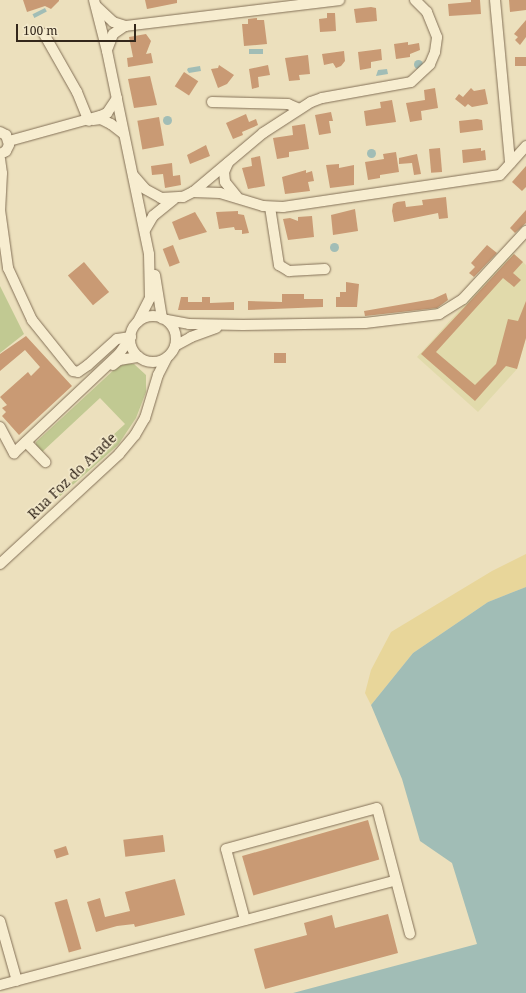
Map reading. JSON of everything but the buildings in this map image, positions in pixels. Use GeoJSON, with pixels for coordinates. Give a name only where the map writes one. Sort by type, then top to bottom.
{"type":"FeatureCollection","features":[{"type":"Feature","properties":{"kind":"street"},"geometry":{"type":"LineString","coordinates":[[107,51],[113,34],[124,26],[340,0]]}},
{"type":"Feature","properties":{"kind":"street"},"geometry":{"type":"LineString","coordinates":[[145,230],[153,216],[174,199],[193,192],[263,134],[299,109],[322,98],[399,85],[411,82],[421,75],[435,52],[436,37],[427,12],[415,0]]}},
{"type":"Feature","properties":{"kind":"street"},"geometry":{"type":"LineString","coordinates":[[495,0],[510,163]]}},
{"type":"Feature","properties":{"kind":"street"},"geometry":{"type":"LineString","coordinates":[[94,2],[108,18],[124,26]]}},
{"type":"Feature","properties":{"kind":"street"},"geometry":{"type":"LineString","coordinates":[[94,2],[107,51],[164,319],[175,332],[175,346]]}},
{"type":"Feature","properties":{"kind":"street"},"geometry":{"type":"LineString","coordinates":[[44,34],[78,92],[89,121]]}},
{"type":"Feature","properties":{"kind":"street"},"geometry":{"type":"LineString","coordinates":[[89,121],[107,113],[117,98]]}},
{"type":"Feature","properties":{"kind":"street"},"geometry":{"type":"LineString","coordinates":[[212,102],[288,104],[299,109]]}},
{"type":"Feature","properties":{"kind":"street"},"geometry":{"type":"LineString","coordinates":[[9,141],[101,119],[124,134]]}},
{"type":"Feature","properties":{"kind":"street"},"geometry":{"type":"LineString","coordinates":[[0,132],[6,135],[9,141],[8,148],[0,154]]}},
{"type":"Feature","properties":{"kind":"street"},"geometry":{"type":"LineString","coordinates":[[193,192],[220,193],[270,207],[500,175],[526,146]]}},
{"type":"Feature","properties":{"kind":"street"},"geometry":{"type":"LineString","coordinates":[[0,159],[2,173],[0,210],[8,268],[18,292],[36,326],[73,371],[78,372],[117,339],[131,337]]}},
{"type":"Feature","properties":{"kind":"street"},"geometry":{"type":"LineString","coordinates":[[229,161],[224,172],[225,182],[237,197]]}},
{"type":"Feature","properties":{"kind":"street"},"geometry":{"type":"LineString","coordinates":[[133,175],[144,190],[153,195],[174,199]]}},
{"type":"Feature","properties":{"kind":"street"},"geometry":{"type":"LineString","coordinates":[[270,207],[279,265],[289,271],[325,269]]}},
{"type":"Feature","properties":{"kind":"street"},"geometry":{"type":"LineString","coordinates":[[138,322],[151,316],[189,324],[244,325],[365,323],[439,314],[463,299],[526,231]]}},
{"type":"Feature","properties":{"kind":"street"},"geometry":{"type":"LineString","coordinates":[[0,427],[14,453],[118,354],[131,337],[150,298],[149,254]]}},
{"type":"Feature","properties":{"kind":"street","name":"Rua Foz do Arade"},"geometry":{"type":"LineString","coordinates":[[0,564],[119,454],[145,418],[150,400],[167,358],[175,346],[207,330],[244,325]]}},
{"type":"Feature","properties":{"kind":"street","name":"Rua Foz do Arade"},"geometry":{"type":"LineString","coordinates":[[131,337],[133,349],[143,359],[151,373],[150,400]]}},
{"type":"Feature","properties":{"kind":"street"},"geometry":{"type":"LineString","coordinates":[[97,375],[119,360],[143,359],[158,362],[167,358]]}},
{"type":"Feature","properties":{"kind":"street"},"geometry":{"type":"LineString","coordinates":[[26,442],[45,462]]}},
{"type":"Feature","properties":{"kind":"street"},"geometry":{"type":"LineString","coordinates":[[245,920],[226,848],[377,808],[410,934]]}},
{"type":"Feature","properties":{"kind":"street"},"geometry":{"type":"LineString","coordinates":[[0,985],[395,881]]}},
{"type":"Feature","properties":{"kind":"street"},"geometry":{"type":"LineString","coordinates":[[0,921],[17,981]]}},
{"type":"Feature","properties":{"kind":"shaded area"},"geometry":{"type":"Polygon","coordinates":[[[512,252],[526,265],[526,338],[517,369],[478,412],[417,357],[512,252]]]}},
{"type":"Feature","properties":{"kind":"green space"},"geometry":{"type":"Polygon","coordinates":[[[0,286],[24,334],[0,353],[0,286]]]}},
{"type":"Feature","properties":{"kind":"green space"},"geometry":{"type":"Polygon","coordinates":[[[126,364],[134,364],[146,375],[146,392],[136,418],[118,445],[58,498],[56,497],[116,441],[112,436],[125,424],[100,398],[42,452],[36,446],[36,442],[117,367],[126,364]]]}},
{"type":"Feature","properties":{"kind":"sand"},"geometry":{"type":"Polygon","coordinates":[[[526,554],[526,587],[488,602],[413,653],[371,705],[365,693],[371,670],[391,632],[492,571],[526,554]]]}},
{"type":"Feature","properties":{"kind":"water"},"geometry":{"type":"Polygon","coordinates":[[[45,8],[47,12],[34,18],[33,14],[45,8]]]}},
{"type":"Feature","properties":{"kind":"water"},"geometry":{"type":"Polygon","coordinates":[[[249,49],[263,49],[263,54],[249,54],[249,49]]]}},
{"type":"Feature","properties":{"kind":"water"},"geometry":{"type":"Polygon","coordinates":[[[418,59],[423,64],[418,69],[413,64],[418,59]]]}},
{"type":"Feature","properties":{"kind":"water"},"geometry":{"type":"Polygon","coordinates":[[[200,66],[201,71],[189,73],[187,70],[188,68],[200,66]]]}},
{"type":"Feature","properties":{"kind":"water"},"geometry":{"type":"Polygon","coordinates":[[[387,69],[388,74],[376,76],[378,70],[387,69]]]}},
{"type":"Feature","properties":{"kind":"water"},"geometry":{"type":"Polygon","coordinates":[[[167,115],[172,120],[167,125],[162,120],[167,115]]]}},
{"type":"Feature","properties":{"kind":"water"},"geometry":{"type":"Polygon","coordinates":[[[369,149],[373,149],[375,153],[373,157],[369,157],[367,155],[367,151],[369,149]]]}},
{"type":"Feature","properties":{"kind":"water"},"geometry":{"type":"Polygon","coordinates":[[[332,243],[336,243],[338,247],[336,251],[332,251],[330,249],[330,245],[332,243]]]}},
{"type":"Feature","properties":{"kind":"water"},"geometry":{"type":"Polygon","coordinates":[[[526,587],[526,993],[293,993],[477,944],[452,863],[420,841],[402,779],[371,705],[413,653],[488,602],[526,587]]]}}]}
